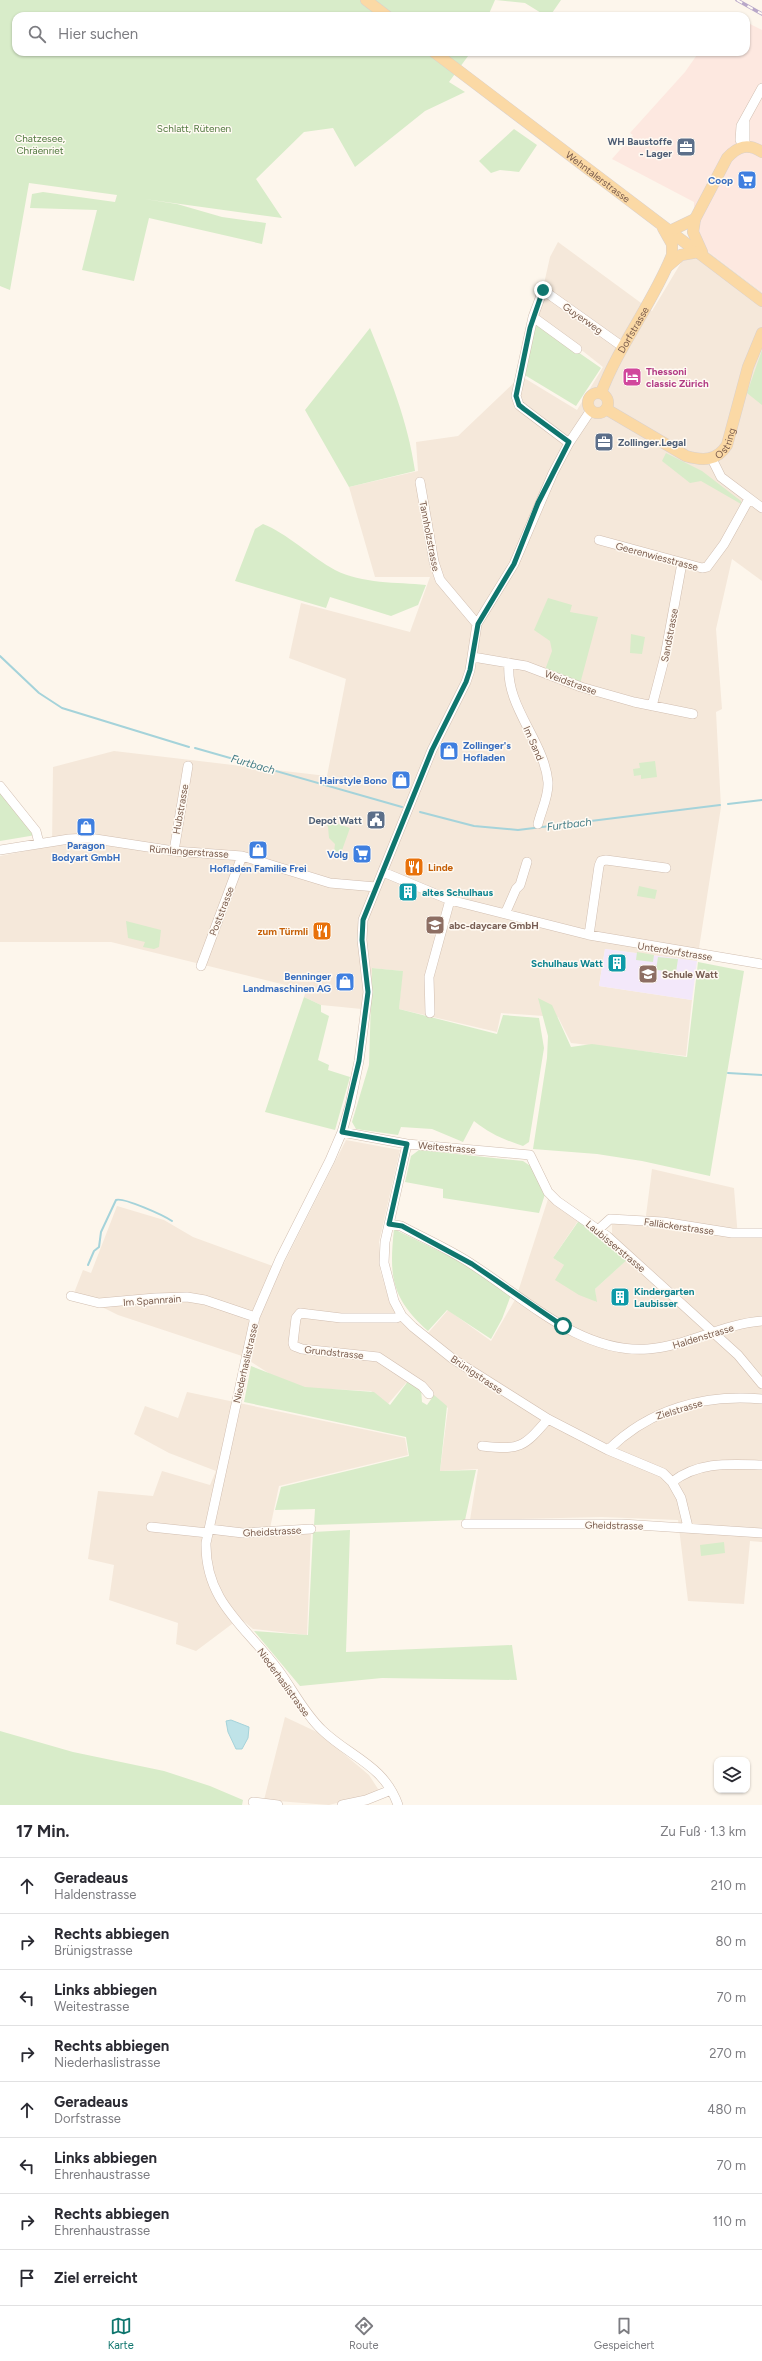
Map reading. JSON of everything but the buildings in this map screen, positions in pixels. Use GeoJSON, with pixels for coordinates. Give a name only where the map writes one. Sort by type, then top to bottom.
{"type":"FeatureCollection","features":[{"type":"Feature","properties":{"kind":"main road"},"geometry":{"type":"LineString","coordinates":[[366,0],[382,12]]}},
{"type":"Feature","properties":{"kind":"main road","name":"Wehntalerstrasse"},"geometry":{"type":"LineString","coordinates":[[439,56],[762,301]]}},
{"type":"Feature","properties":{"kind":"main road"},"geometry":{"type":"LineString","coordinates":[[702,255],[694,238],[695,219],[727,158],[733,151],[745,146],[751,146],[762,152]]}},
{"type":"Feature","properties":{"kind":"main road"},"geometry":{"type":"LineString","coordinates":[[745,146],[750,153],[762,159]]}},
{"type":"Feature","properties":{"kind":"main road"},"geometry":{"type":"LineString","coordinates":[[670,231],[682,227],[695,219]]}},
{"type":"Feature","properties":{"kind":"main road","name":"Dorfstrasse"},"geometry":{"type":"LineString","coordinates":[[601,393],[607,375],[672,255],[672,244],[660,224]]}},
{"type":"Feature","properties":{"kind":"main road","name":"Dorfstrasse"},"geometry":{"type":"LineString","coordinates":[[667,266],[681,255],[702,255]]}},
{"type":"Feature","properties":{"kind":"main road","name":"Ostring"},"geometry":{"type":"LineString","coordinates":[[606,409],[686,456],[697,459],[712,459],[720,454],[727,445],[748,367],[762,333]]}},
{"type":"Feature","properties":{"kind":"main road"},"geometry":{"type":"LineString","coordinates":[[594,393],[601,393],[608,399],[606,409],[597,413],[591,410],[588,404],[589,398],[594,393]]}},
{"type":"Feature","properties":{"kind":"street"},"geometry":{"type":"LineString","coordinates":[[745,146],[740,140],[739,134],[762,88]]}},
{"type":"Feature","properties":{"kind":"street","name":"Guyerweg"},"geometry":{"type":"LineString","coordinates":[[534,316],[543,290],[623,347]]}},
{"type":"Feature","properties":{"kind":"street"},"geometry":{"type":"LineString","coordinates":[[569,442],[524,409],[517,400],[517,389],[534,316],[576,349]]}},
{"type":"Feature","properties":{"kind":"street"},"geometry":{"type":"LineString","coordinates":[[383,872],[432,750],[466,682],[473,657],[478,624],[514,564],[538,503],[569,442],[591,410]]}},
{"type":"Feature","properties":{"kind":"street"},"geometry":{"type":"LineString","coordinates":[[712,459],[721,477],[762,508]]}},
{"type":"Feature","properties":{"kind":"street","name":"Tannholzstrasse"},"geometry":{"type":"LineString","coordinates":[[420,482],[434,562],[440,580],[478,624]]}},
{"type":"Feature","properties":{"kind":"street","name":"Geerenwiesstrasse"},"geometry":{"type":"LineString","coordinates":[[599,540],[702,568],[712,564],[749,499]]}},
{"type":"Feature","properties":{"kind":"street","name":"Sandstrasse"},"geometry":{"type":"LineString","coordinates":[[652,706],[665,656],[682,563]]}},
{"type":"Feature","properties":{"kind":"street","name":"Weidstrasse"},"geometry":{"type":"LineString","coordinates":[[473,657],[546,673],[580,687],[652,706],[693,714]]}},
{"type":"Feature","properties":{"kind":"street","name":"Im Sand"},"geometry":{"type":"LineString","coordinates":[[509,664],[515,704],[545,770],[548,783],[538,824]]}},
{"type":"Feature","properties":{"kind":"street","name":"Hubstrasse"},"geometry":{"type":"LineString","coordinates":[[174,851],[188,766]]}},
{"type":"Feature","properties":{"kind":"street"},"geometry":{"type":"LineString","coordinates":[[0,786],[36,830],[39,843]]}},
{"type":"Feature","properties":{"kind":"street","name":"Rümlangerstrasse"},"geometry":{"type":"LineString","coordinates":[[0,850],[39,843],[90,838],[174,851],[242,856],[330,883],[376,887]]}},
{"type":"Feature","properties":{"kind":"street","name":"Poststrasse"},"geometry":{"type":"LineString","coordinates":[[200,966],[242,856]]}},
{"type":"Feature","properties":{"kind":"street"},"geometry":{"type":"LineString","coordinates":[[589,935],[601,861],[606,860],[666,868]]}},
{"type":"Feature","properties":{"kind":"street"},"geometry":{"type":"LineString","coordinates":[[505,914],[516,889],[520,884],[528,862]]}},
{"type":"Feature","properties":{"kind":"street","name":"Niederhaslistrasse"},"geometry":{"type":"LineString","coordinates":[[383,872],[363,920],[362,940],[368,992],[359,1061],[342,1132],[280,1259],[256,1317],[208,1531],[208,1571],[215,1592],[224,1606],[278,1670],[313,1721],[323,1731],[382,1777],[391,1790],[398,1805]]}},
{"type":"Feature","properties":{"kind":"street","name":"Unterdorfstrasse"},"geometry":{"type":"LineString","coordinates":[[383,872],[450,900],[589,935],[762,964]]}},
{"type":"Feature","properties":{"kind":"street"},"geometry":{"type":"LineString","coordinates":[[430,1013],[429,977],[450,900]]}},
{"type":"Feature","properties":{"kind":"street","name":"Weitestrasse"},"geometry":{"type":"LineString","coordinates":[[342,1132],[407,1144],[530,1155]]}},
{"type":"Feature","properties":{"kind":"street","name":"Brünigstrasse"},"geometry":{"type":"LineString","coordinates":[[407,1144],[385,1242],[384,1263],[390,1288],[402,1316],[413,1327],[453,1359],[548,1419],[608,1450],[663,1473],[672,1482],[681,1498],[688,1527]]}},
{"type":"Feature","properties":{"kind":"street","name":"Laubisserstrasse"},"geometry":{"type":"LineString","coordinates":[[530,1155],[548,1192],[556,1202],[599,1229],[714,1333],[738,1356],[762,1384]]}},
{"type":"Feature","properties":{"kind":"street","name":"Falläckerstrasse"},"geometry":{"type":"LineString","coordinates":[[599,1229],[610,1219],[663,1222],[732,1233],[762,1233]]}},
{"type":"Feature","properties":{"kind":"street","name":"Haldenstrasse"},"geometry":{"type":"LineString","coordinates":[[389,1224],[402,1226],[472,1264],[563,1326],[595,1341],[623,1348],[646,1349],[680,1344],[747,1323],[762,1321]]}},
{"type":"Feature","properties":{"kind":"street","name":"Im Spannrain"},"geometry":{"type":"LineString","coordinates":[[71,1296],[99,1303],[187,1297],[205,1300],[256,1317]]}},
{"type":"Feature","properties":{"kind":"street","name":"Grundstrasse"},"geometry":{"type":"LineString","coordinates":[[402,1316],[396,1318],[341,1318],[300,1313],[296,1318],[293,1343],[302,1349],[378,1357],[422,1386],[429,1394]]}},
{"type":"Feature","properties":{"kind":"street","name":"Zielstrasse"},"geometry":{"type":"LineString","coordinates":[[608,1450],[621,1437],[645,1420],[671,1410],[712,1399],[762,1399]]}},
{"type":"Feature","properties":{"kind":"street"},"geometry":{"type":"LineString","coordinates":[[482,1446],[504,1449],[517,1447],[529,1442],[548,1419]]}},
{"type":"Feature","properties":{"kind":"street"},"geometry":{"type":"LineString","coordinates":[[672,1482],[689,1472],[707,1466],[727,1464],[762,1465]]}},
{"type":"Feature","properties":{"kind":"street","name":"Gheidstrasse"},"geometry":{"type":"LineString","coordinates":[[466,1524],[622,1524],[688,1527],[762,1533]]}},
{"type":"Feature","properties":{"kind":"street","name":"Gheidstrasse"},"geometry":{"type":"LineString","coordinates":[[151,1527],[242,1533],[311,1529]]}},
{"type":"Feature","properties":{"kind":"street"},"geometry":{"type":"LineString","coordinates":[[342,1805],[382,1795],[391,1790]]}},
{"type":"Feature","properties":{"kind":"street"},"geometry":{"type":"LineString","coordinates":[[253,1802],[278,1805]]}},
{"type":"Feature","properties":{"kind":"shaded area"},"geometry":{"type":"Polygon","coordinates":[[[750,24],[762,30],[762,292],[694,241],[694,202],[612,159],[633,135],[630,133],[685,72],[696,56],[750,56],[750,24]]]}},
{"type":"Feature","properties":{"kind":"shaded area"},"geometry":{"type":"Polygon","coordinates":[[[694,241],[762,292],[762,581],[732,559],[716,629],[722,709],[716,712],[721,807],[697,961],[605,949],[599,986],[692,1000],[686,1056],[571,1043],[558,1017],[501,1013],[497,1032],[399,1009],[402,971],[372,968],[372,1010],[321,1005],[304,997],[306,990],[111,942],[0,942],[0,856],[52,846],[53,767],[114,751],[327,776],[346,679],[289,658],[301,603],[410,632],[430,577],[375,577],[349,487],[418,471],[416,442],[458,436],[521,376],[577,410],[603,367],[537,315],[550,257],[558,242],[652,311],[694,241]]]}},
{"type":"Feature","properties":{"kind":"shaded area","name":"Schule Watt"},"geometry":{"type":"Polygon","coordinates":[[[605,949],[697,961],[692,1000],[599,986],[605,949]]]}},
{"type":"Feature","properties":{"kind":"shaded area"},"geometry":{"type":"Polygon","coordinates":[[[346,1140],[400,1150],[379,1242],[380,1270],[389,1300],[401,1322],[422,1340],[448,1310],[491,1341],[516,1298],[548,1199],[578,1221],[553,1258],[564,1265],[596,1302],[595,1289],[632,1255],[612,1234],[612,1222],[645,1223],[652,1169],[734,1188],[738,1238],[762,1235],[762,1542],[750,1541],[744,1604],[688,1601],[678,1520],[602,1517],[470,1520],[478,1469],[440,1471],[448,1408],[406,1383],[388,1404],[371,1391],[304,1388],[270,1374],[242,1356],[118,1315],[74,1293],[83,1270],[91,1273],[117,1206],[164,1220],[193,1237],[281,1269],[346,1140]]]}},
{"type":"Feature","properties":{"kind":"shaded area"},"geometry":{"type":"Polygon","coordinates":[[[187,1392],[405,1438],[408,1455],[279,1486],[269,1533],[311,1532],[307,1635],[253,1629],[240,1618],[196,1651],[176,1644],[178,1623],[109,1600],[114,1565],[88,1559],[98,1491],[153,1496],[162,1471],[210,1485],[216,1471],[169,1453],[134,1434],[145,1406],[178,1418],[187,1392]]]}},
{"type":"Feature","properties":{"kind":"shaded area"},"geometry":{"type":"Polygon","coordinates":[[[285,1717],[319,1733],[369,1775],[380,1792],[329,1805],[264,1800],[285,1717]]]}},
{"type":"Feature","properties":{"kind":"green space","name":"Schlatt, Rütenen"},"geometry":{"type":"Polygon","coordinates":[[[0,0],[495,0],[490,12],[12,12],[12,56],[468,56],[449,82],[465,92],[425,111],[355,167],[333,128],[304,132],[256,179],[282,218],[144,199],[177,204],[222,217],[266,223],[262,244],[149,218],[134,281],[82,270],[97,210],[30,208],[32,194],[43,192],[115,202],[117,195],[29,183],[10,290],[0,286],[0,0]]]}},
{"type":"Feature","properties":{"kind":"green space"},"geometry":{"type":"Polygon","coordinates":[[[496,0],[561,0],[553,12],[540,12],[525,3],[496,0]]]}},
{"type":"Feature","properties":{"kind":"green space"},"geometry":{"type":"Polygon","coordinates":[[[514,129],[537,145],[519,172],[500,170],[491,173],[479,161],[514,129]]]}},
{"type":"Feature","properties":{"kind":"green space"},"geometry":{"type":"Polygon","coordinates":[[[536,323],[601,368],[576,406],[523,374],[536,323]]]}},
{"type":"Feature","properties":{"kind":"green space"},"geometry":{"type":"Polygon","coordinates":[[[370,328],[403,416],[415,471],[349,487],[305,410],[370,328]]]}},
{"type":"Feature","properties":{"kind":"green space"},"geometry":{"type":"Polygon","coordinates":[[[762,350],[762,405],[747,393],[762,350]]]}},
{"type":"Feature","properties":{"kind":"green space"},"geometry":{"type":"Polygon","coordinates":[[[666,453],[702,471],[741,501],[741,504],[701,481],[690,483],[662,461],[666,453]]]}},
{"type":"Feature","properties":{"kind":"green space"},"geometry":{"type":"Polygon","coordinates":[[[263,524],[290,539],[326,565],[345,575],[392,583],[426,585],[418,605],[391,616],[330,597],[326,608],[235,581],[255,529],[263,524]]]}},
{"type":"Feature","properties":{"kind":"green space"},"geometry":{"type":"Polygon","coordinates":[[[548,598],[572,605],[570,612],[598,617],[580,684],[545,670],[552,651],[550,641],[534,630],[548,598]]]}},
{"type":"Feature","properties":{"kind":"green space"},"geometry":{"type":"Polygon","coordinates":[[[631,634],[645,637],[642,654],[630,653],[631,634]]]}},
{"type":"Feature","properties":{"kind":"green space"},"geometry":{"type":"Polygon","coordinates":[[[655,761],[657,777],[641,779],[641,775],[634,776],[633,769],[640,768],[639,763],[655,761]]]}},
{"type":"Feature","properties":{"kind":"green space"},"geometry":{"type":"Polygon","coordinates":[[[0,792],[36,835],[0,841],[0,792]]]}},
{"type":"Feature","properties":{"kind":"green space"},"geometry":{"type":"Polygon","coordinates":[[[324,819],[350,828],[341,853],[334,852],[335,844],[329,838],[328,827],[324,819]]]}},
{"type":"Feature","properties":{"kind":"green space"},"geometry":{"type":"Polygon","coordinates":[[[639,886],[657,890],[655,899],[637,896],[639,886]]]}},
{"type":"Feature","properties":{"kind":"green space"},"geometry":{"type":"Polygon","coordinates":[[[126,921],[161,930],[159,947],[154,949],[143,947],[145,942],[128,938],[126,921]]]}},
{"type":"Feature","properties":{"kind":"green space"},"geometry":{"type":"Polygon","coordinates":[[[637,952],[654,955],[653,962],[636,960],[637,952]]]}},
{"type":"Feature","properties":{"kind":"green space"},"geometry":{"type":"Polygon","coordinates":[[[658,957],[678,959],[676,972],[656,970],[658,957]]]}},
{"type":"Feature","properties":{"kind":"green space"},"geometry":{"type":"Polygon","coordinates":[[[698,962],[744,971],[710,1176],[642,1161],[597,1154],[533,1149],[547,1058],[548,1036],[538,998],[552,1005],[571,1047],[592,1044],[687,1057],[698,962]]]}},
{"type":"Feature","properties":{"kind":"green space"},"geometry":{"type":"Polygon","coordinates":[[[372,968],[403,971],[399,1009],[497,1034],[503,1015],[539,1018],[544,1048],[529,1142],[523,1146],[492,1133],[474,1121],[463,1142],[432,1129],[401,1127],[398,1135],[356,1129],[352,1122],[369,1065],[372,968]]]}},
{"type":"Feature","properties":{"kind":"green space"},"geometry":{"type":"Polygon","coordinates":[[[304,997],[321,1005],[321,1012],[329,1016],[318,1060],[329,1065],[328,1070],[350,1077],[335,1130],[265,1112],[304,997]]]}},
{"type":"Feature","properties":{"kind":"green space"},"geometry":{"type":"Polygon","coordinates":[[[419,1150],[523,1161],[535,1169],[545,1194],[539,1213],[443,1198],[443,1189],[405,1182],[411,1156],[419,1150]]]}},
{"type":"Feature","properties":{"kind":"green space"},"geometry":{"type":"Polygon","coordinates":[[[580,1219],[629,1258],[595,1289],[597,1302],[579,1295],[555,1280],[564,1265],[553,1258],[580,1219]]]}},
{"type":"Feature","properties":{"kind":"green space"},"geometry":{"type":"Polygon","coordinates":[[[394,1229],[469,1266],[511,1295],[502,1319],[491,1339],[447,1310],[428,1331],[406,1308],[395,1285],[393,1273],[392,1260],[394,1229]]]}},
{"type":"Feature","properties":{"kind":"green space"},"geometry":{"type":"Polygon","coordinates":[[[251,1366],[305,1387],[374,1392],[390,1405],[409,1380],[421,1388],[422,1402],[427,1405],[434,1395],[447,1406],[440,1471],[476,1470],[465,1520],[314,1525],[315,1509],[275,1510],[281,1487],[409,1456],[406,1437],[244,1402],[251,1366]]]}},
{"type":"Feature","properties":{"kind":"green space"},"geometry":{"type":"Polygon","coordinates":[[[350,1530],[346,1652],[512,1645],[517,1680],[382,1678],[300,1686],[254,1631],[308,1635],[313,1532],[350,1530]]]}},
{"type":"Feature","properties":{"kind":"green space"},"geometry":{"type":"Polygon","coordinates":[[[724,1542],[725,1553],[701,1556],[700,1545],[724,1542]]]}},
{"type":"Feature","properties":{"kind":"green space"},"geometry":{"type":"Polygon","coordinates":[[[0,1731],[73,1752],[164,1771],[210,1786],[243,1800],[242,1805],[0,1805],[0,1731]]]}},
{"type":"Feature","properties":{"kind":"water"},"geometry":{"type":"Polygon","coordinates":[[[231,1720],[249,1727],[248,1738],[242,1749],[236,1749],[228,1732],[226,1721],[231,1720]]]}},
{"type":"Feature","properties":{"kind":"waterway","name":"Furtbach"},"geometry":{"type":"LineString","coordinates":[[0,656],[39,693],[62,708],[189,747]]}},
{"type":"Feature","properties":{"kind":"waterway","name":"Furtbach"},"geometry":{"type":"LineString","coordinates":[[195,748],[402,807]]}},
{"type":"Feature","properties":{"kind":"waterway","name":"Furtbach"},"geometry":{"type":"LineString","coordinates":[[728,804],[762,800]]}},
{"type":"Feature","properties":{"kind":"waterway","name":"Furtbach"},"geometry":{"type":"LineString","coordinates":[[420,812],[474,826],[518,830],[720,805]]}},
{"type":"Feature","properties":{"kind":"waterway"},"geometry":{"type":"LineString","coordinates":[[728,1073],[762,1075]]}},
{"type":"Feature","properties":{"kind":"waterway"},"geometry":{"type":"LineString","coordinates":[[88,1265],[94,1251],[99,1247],[101,1232],[116,1200],[126,1201],[172,1221]]}},
{"type":"Feature","properties":{"kind":"railway"},"geometry":{"type":"LineString","coordinates":[[737,0],[762,14]]}},
{"type":"Feature","properties":{"kind":"place","name":"WH Baustoffe - Lager"},"geometry":{"type":"Point","coordinates":[686,147]}},
{"type":"Feature","properties":{"kind":"place","name":"Coop"},"geometry":{"type":"Point","coordinates":[747,180]}},
{"type":"Feature","properties":{"kind":"place","name":"Thessoni classic Zürich"},"geometry":{"type":"Point","coordinates":[632,377]}},
{"type":"Feature","properties":{"kind":"place","name":"Zollinger.Legal"},"geometry":{"type":"Point","coordinates":[604,442]}},
{"type":"Feature","properties":{"kind":"place","name":"Zollinger's Hofladen"},"geometry":{"type":"Point","coordinates":[449,751]}},
{"type":"Feature","properties":{"kind":"place","name":"Hairstyle Bono"},"geometry":{"type":"Point","coordinates":[401,780]}},
{"type":"Feature","properties":{"kind":"place","name":"Depot Watt"},"geometry":{"type":"Point","coordinates":[376,820]}},
{"type":"Feature","properties":{"kind":"place","name":"Paragon Bodyart GmbH"},"geometry":{"type":"Point","coordinates":[86,827]}},
{"type":"Feature","properties":{"kind":"place","name":"Hofladen Familie Frei"},"geometry":{"type":"Point","coordinates":[258,850]}},
{"type":"Feature","properties":{"kind":"place","name":"Volg"},"geometry":{"type":"Point","coordinates":[362,854]}},
{"type":"Feature","properties":{"kind":"place","name":"Linde"},"geometry":{"type":"Point","coordinates":[414,867]}},
{"type":"Feature","properties":{"kind":"place","name":"altes Schulhaus"},"geometry":{"type":"Point","coordinates":[408,892]}},
{"type":"Feature","properties":{"kind":"place","name":"abc-daycare GmbH"},"geometry":{"type":"Point","coordinates":[435,925]}},
{"type":"Feature","properties":{"kind":"place","name":"zum Türmli"},"geometry":{"type":"Point","coordinates":[322,931]}},
{"type":"Feature","properties":{"kind":"place","name":"Schulhaus Watt"},"geometry":{"type":"Point","coordinates":[617,963]}},
{"type":"Feature","properties":{"kind":"place","name":"Schule Watt"},"geometry":{"type":"Point","coordinates":[648,974]}},
{"type":"Feature","properties":{"kind":"place","name":"Benninger Landmaschinen AG"},"geometry":{"type":"Point","coordinates":[345,982]}},
{"type":"Feature","properties":{"kind":"place","name":"Kindergarten Laubisser"},"geometry":{"type":"Point","coordinates":[620,1297]}},
{"type":"Feature","properties":{"kind":"route"},"geometry":{"type":"LineString","coordinates":[[543,290],[539,297],[530,328],[516,396],[519,405],[569,442],[538,503],[514,564],[494,595],[478,624],[474,635],[473,657],[463,690],[432,750],[363,920],[362,940],[368,992],[359,1061],[350,1105],[342,1132],[407,1144],[389,1224],[402,1226],[472,1264],[563,1326]]}},
{"type":"Feature","properties":{"kind":"park label","name":"Chatzesee, Chräenriet"},"geometry":{"type":"Point","coordinates":[40,144]}}]}
